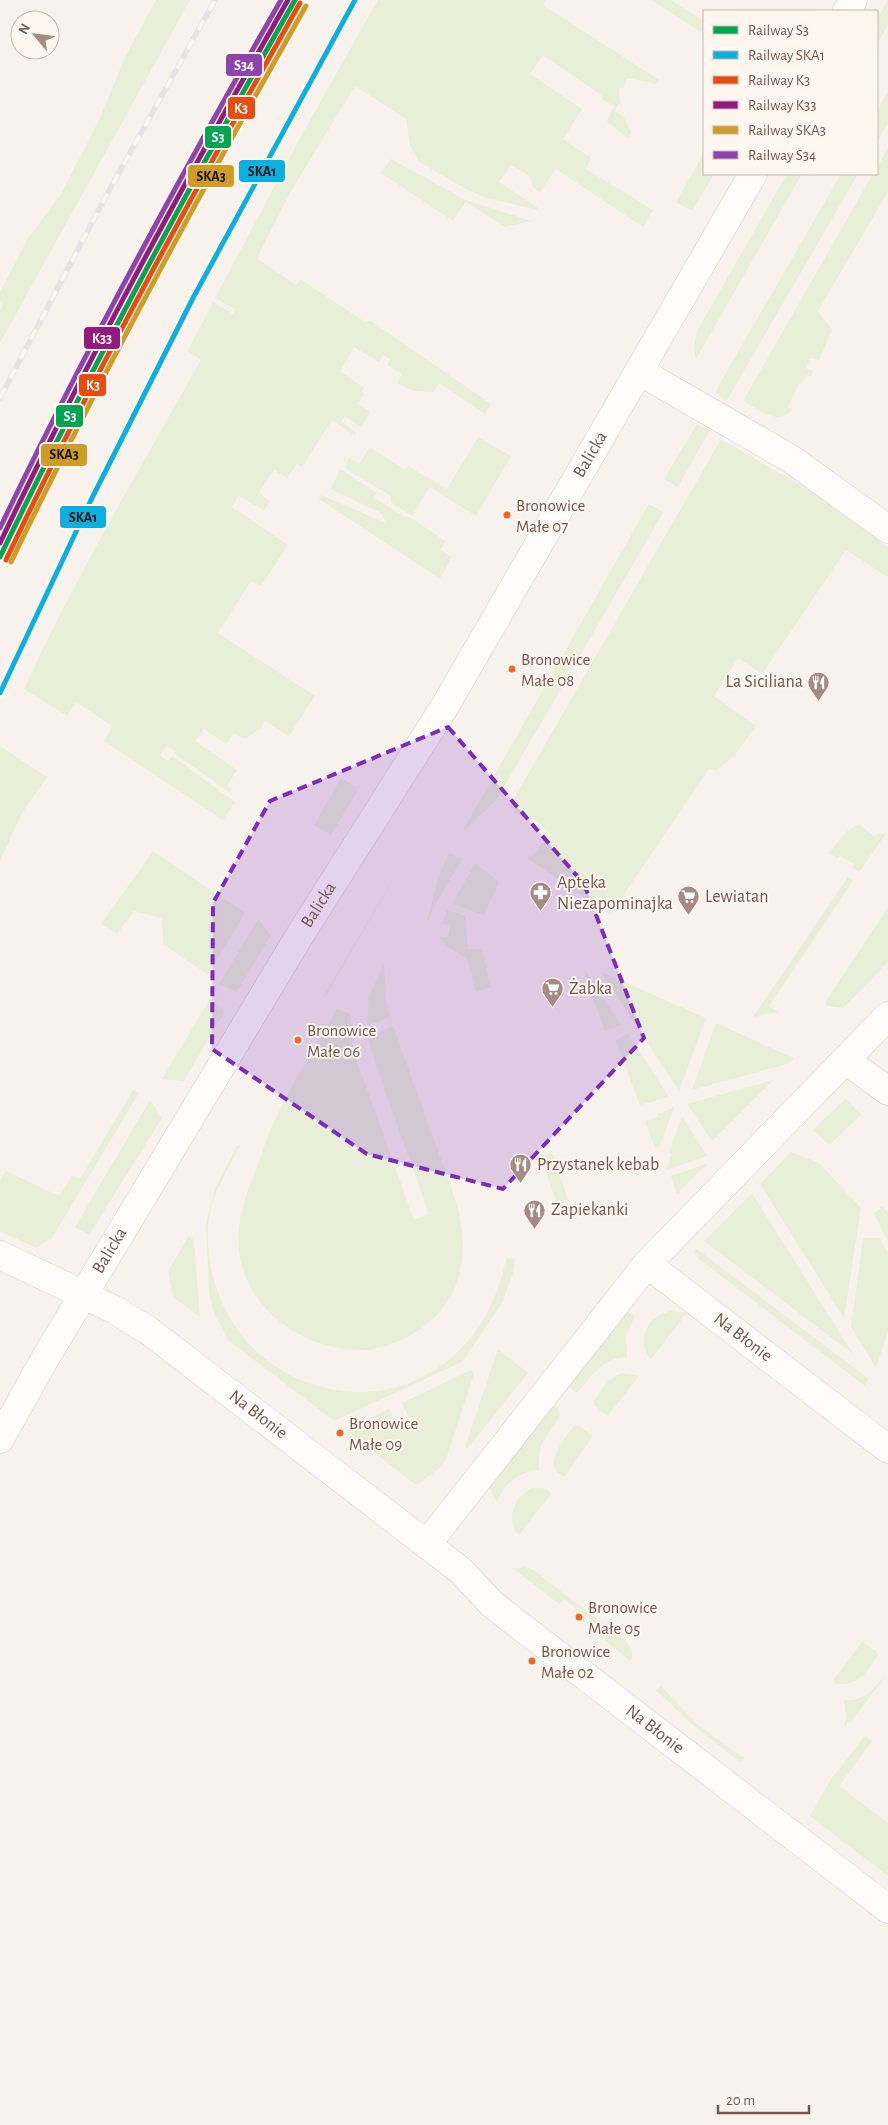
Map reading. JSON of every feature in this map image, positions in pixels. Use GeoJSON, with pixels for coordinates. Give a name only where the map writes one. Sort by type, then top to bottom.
{"type":"FeatureCollection","features":[{"type":"Feature","properties":{"kind":"street","name":"Balicka"},"geometry":{"type":"LineString","coordinates":[[0,1438],[46,1357],[346,861],[390,796],[445,706],[752,175]]}},
{"type":"Feature","properties":{"kind":"street"},"geometry":{"type":"LineString","coordinates":[[639,370],[791,459],[888,529]]}},
{"type":"Feature","properties":{"kind":"street"},"geometry":{"type":"LineString","coordinates":[[427,1544],[647,1264],[888,1016]]}},
{"type":"Feature","properties":{"kind":"street"},"geometry":{"type":"LineString","coordinates":[[845,1060],[888,1091]]}},
{"type":"Feature","properties":{"kind":"street","name":"Na Błonie"},"geometry":{"type":"LineString","coordinates":[[0,1255],[115,1310],[149,1332],[427,1544],[460,1570],[493,1605],[888,1909]]}},
{"type":"Feature","properties":{"kind":"street","name":"Na Błonie"},"geometry":{"type":"LineString","coordinates":[[647,1264],[888,1449]]}},
{"type":"Feature","properties":{"kind":"highlighted area"},"geometry":{"type":"Polygon","coordinates":[[[448,727],[584,884],[644,1038],[503,1189],[367,1154],[212,1049],[213,903],[270,801],[448,727]]]}},
{"type":"Feature","properties":{"kind":"green space"},"geometry":{"type":"Polygon","coordinates":[[[156,0],[190,0],[0,343],[0,311],[3,305],[0,302],[0,292],[27,240],[61,194],[100,118],[126,55],[156,0]]]}},
{"type":"Feature","properties":{"kind":"green space"},"geometry":{"type":"Polygon","coordinates":[[[378,0],[546,0],[543,5],[659,80],[656,84],[627,78],[624,88],[619,88],[621,105],[618,104],[615,111],[624,117],[631,132],[628,138],[607,122],[614,106],[603,100],[601,95],[543,55],[530,74],[582,109],[563,139],[591,158],[586,169],[653,210],[643,227],[556,169],[540,192],[533,187],[530,176],[511,165],[499,182],[538,208],[537,210],[484,197],[419,162],[410,145],[406,119],[355,86],[291,191],[257,258],[296,285],[300,279],[365,322],[371,321],[491,404],[485,414],[439,383],[434,392],[413,391],[397,383],[402,374],[387,365],[390,359],[383,355],[379,362],[354,347],[340,371],[364,388],[361,392],[364,394],[358,404],[370,412],[361,428],[345,416],[342,421],[356,433],[354,435],[332,420],[302,467],[297,464],[287,478],[274,470],[259,492],[270,502],[264,510],[238,496],[232,507],[288,545],[261,586],[251,581],[218,633],[315,696],[289,736],[265,721],[261,728],[245,739],[234,733],[226,744],[204,729],[195,741],[237,770],[227,786],[231,790],[229,792],[167,746],[160,755],[168,761],[172,756],[235,802],[223,820],[104,741],[112,726],[76,702],[67,716],[24,689],[87,564],[201,360],[188,351],[213,302],[233,314],[235,309],[215,298],[306,127],[378,0]]]}},
{"type":"Feature","properties":{"kind":"green space"},"geometry":{"type":"Polygon","coordinates":[[[651,0],[671,0],[703,20],[703,33],[651,0]]]}},
{"type":"Feature","properties":{"kind":"green space"},"geometry":{"type":"Polygon","coordinates":[[[888,0],[888,25],[878,42],[878,17],[888,0]]]}},
{"type":"Feature","properties":{"kind":"green space"},"geometry":{"type":"Polygon","coordinates":[[[888,91],[888,123],[878,140],[878,109],[888,91]]]}},
{"type":"Feature","properties":{"kind":"green space"},"geometry":{"type":"Polygon","coordinates":[[[888,148],[888,192],[818,311],[832,330],[819,360],[810,358],[806,368],[813,371],[811,377],[806,375],[802,384],[799,383],[788,407],[792,409],[787,414],[781,416],[768,415],[743,401],[872,175],[878,175],[878,166],[888,148]]]}},
{"type":"Feature","properties":{"kind":"green space"},"geometry":{"type":"Polygon","coordinates":[[[703,155],[703,175],[713,175],[692,211],[676,202],[703,155]]]}},
{"type":"Feature","properties":{"kind":"green space"},"geometry":{"type":"Polygon","coordinates":[[[391,159],[466,200],[531,221],[505,227],[466,202],[453,221],[381,173],[391,159]]]}},
{"type":"Feature","properties":{"kind":"green space"},"geometry":{"type":"Polygon","coordinates":[[[786,175],[801,175],[696,359],[694,348],[697,331],[786,175]]]}},
{"type":"Feature","properties":{"kind":"green space"},"geometry":{"type":"Polygon","coordinates":[[[840,175],[857,175],[726,402],[716,392],[840,175]]]}},
{"type":"Feature","properties":{"kind":"green space"},"geometry":{"type":"Polygon","coordinates":[[[697,424],[710,430],[678,487],[664,479],[697,424]]]}},
{"type":"Feature","properties":{"kind":"green space"},"geometry":{"type":"Polygon","coordinates":[[[478,437],[511,456],[476,516],[430,487],[412,516],[391,502],[391,496],[345,468],[349,458],[359,464],[370,447],[405,470],[408,466],[447,489],[478,437]]]}},
{"type":"Feature","properties":{"kind":"green space"},"geometry":{"type":"Polygon","coordinates":[[[721,439],[810,491],[888,547],[888,577],[846,550],[762,674],[738,658],[714,696],[756,726],[733,757],[716,771],[709,769],[610,915],[528,858],[529,855],[532,857],[550,833],[532,819],[529,822],[509,807],[721,439]]]}},
{"type":"Feature","properties":{"kind":"green space"},"geometry":{"type":"Polygon","coordinates":[[[340,469],[376,492],[375,498],[405,517],[410,517],[445,541],[441,550],[452,557],[440,579],[319,499],[321,495],[386,523],[381,513],[331,489],[340,469]]]}},
{"type":"Feature","properties":{"kind":"green space"},"geometry":{"type":"Polygon","coordinates":[[[649,504],[663,512],[661,516],[497,799],[463,830],[649,504]]]}},
{"type":"Feature","properties":{"kind":"green space"},"geometry":{"type":"Polygon","coordinates":[[[0,746],[47,777],[22,813],[0,861],[0,746]]]}},
{"type":"Feature","properties":{"kind":"green space"},"geometry":{"type":"Polygon","coordinates":[[[341,778],[356,787],[357,792],[331,835],[314,825],[341,778]]]}},
{"type":"Feature","properties":{"kind":"green space"},"geometry":{"type":"Polygon","coordinates":[[[859,824],[874,836],[881,833],[885,835],[859,872],[852,867],[854,864],[840,856],[838,858],[829,853],[847,831],[859,824]]]}},
{"type":"Feature","properties":{"kind":"green space"},"geometry":{"type":"Polygon","coordinates":[[[419,835],[325,997],[324,996],[419,835]]]}},
{"type":"Feature","properties":{"kind":"green space"},"geometry":{"type":"Polygon","coordinates":[[[153,851],[245,913],[208,975],[163,944],[162,918],[134,911],[117,934],[101,924],[153,851]]]}},
{"type":"Feature","properties":{"kind":"green space"},"geometry":{"type":"Polygon","coordinates":[[[449,853],[462,859],[434,907],[429,921],[427,920],[439,875],[449,853]]]}},
{"type":"Feature","properties":{"kind":"green space"},"geometry":{"type":"Polygon","coordinates":[[[475,863],[499,882],[484,915],[452,904],[475,863]]]}},
{"type":"Feature","properties":{"kind":"green space"},"geometry":{"type":"Polygon","coordinates":[[[848,877],[853,881],[769,1006],[778,1012],[753,1017],[848,877]]]}},
{"type":"Feature","properties":{"kind":"green space"},"geometry":{"type":"Polygon","coordinates":[[[888,907],[888,962],[843,1008],[826,1006],[825,1002],[888,907]]]}},
{"type":"Feature","properties":{"kind":"green space"},"geometry":{"type":"Polygon","coordinates":[[[447,910],[465,916],[468,949],[482,949],[491,987],[476,992],[468,961],[441,941],[440,937],[448,938],[450,925],[442,924],[447,910]]]}},
{"type":"Feature","properties":{"kind":"green space"},"geometry":{"type":"Polygon","coordinates":[[[258,919],[271,935],[237,992],[219,984],[258,919]]]}},
{"type":"Feature","properties":{"kind":"green space"},"geometry":{"type":"Polygon","coordinates":[[[384,964],[386,998],[390,1017],[367,1026],[369,996],[384,964]]]}},
{"type":"Feature","properties":{"kind":"green space"},"geometry":{"type":"Polygon","coordinates":[[[583,971],[586,971],[621,1025],[605,1031],[583,971]]]}},
{"type":"Feature","properties":{"kind":"green space"},"geometry":{"type":"Polygon","coordinates":[[[601,972],[706,1018],[679,1091],[609,984],[601,972]]]}},
{"type":"Feature","properties":{"kind":"green space"},"geometry":{"type":"Polygon","coordinates":[[[210,999],[225,1011],[184,1081],[162,1079],[210,999]]]}},
{"type":"Feature","properties":{"kind":"green space"},"geometry":{"type":"Polygon","coordinates":[[[337,1009],[351,1014],[352,1042],[357,1061],[414,1220],[429,1214],[376,1066],[368,1037],[393,1026],[455,1198],[463,1240],[462,1261],[458,1280],[450,1298],[438,1314],[423,1328],[403,1339],[376,1349],[367,1350],[342,1349],[317,1342],[295,1332],[274,1317],[258,1299],[246,1278],[239,1254],[239,1228],[243,1204],[277,1114],[337,1009]]]}},
{"type":"Feature","properties":{"kind":"green space"},"geometry":{"type":"Polygon","coordinates":[[[716,1023],[794,1058],[790,1063],[692,1090],[716,1023]]]}},
{"type":"Feature","properties":{"kind":"green space"},"geometry":{"type":"Polygon","coordinates":[[[628,1034],[669,1097],[640,1105],[615,1040],[628,1034]]]}},
{"type":"Feature","properties":{"kind":"green space"},"geometry":{"type":"Polygon","coordinates":[[[773,1080],[712,1141],[687,1104],[773,1080]]]}},
{"type":"Feature","properties":{"kind":"green space"},"geometry":{"type":"Polygon","coordinates":[[[133,1090],[139,1093],[52,1238],[36,1248],[0,1231],[0,1180],[6,1171],[59,1196],[72,1176],[80,1179],[133,1090]]]}},
{"type":"Feature","properties":{"kind":"green space"},"geometry":{"type":"Polygon","coordinates":[[[846,1098],[861,1115],[829,1145],[813,1130],[846,1098]]]}},
{"type":"Feature","properties":{"kind":"green space"},"geometry":{"type":"Polygon","coordinates":[[[150,1100],[162,1118],[89,1235],[75,1227],[150,1100]]]}},
{"type":"Feature","properties":{"kind":"green space"},"geometry":{"type":"Polygon","coordinates":[[[674,1107],[660,1146],[655,1148],[645,1121],[658,1117],[658,1114],[674,1107]]]}},
{"type":"Feature","properties":{"kind":"green space"},"geometry":{"type":"Polygon","coordinates":[[[682,1116],[707,1156],[666,1170],[672,1154],[669,1152],[682,1116]]]}},
{"type":"Feature","properties":{"kind":"green space"},"geometry":{"type":"Polygon","coordinates":[[[238,1145],[240,1146],[220,1183],[211,1207],[208,1227],[208,1249],[214,1280],[223,1304],[238,1331],[259,1354],[284,1372],[298,1379],[334,1390],[369,1392],[402,1385],[432,1372],[458,1351],[480,1325],[496,1294],[506,1258],[515,1259],[513,1273],[503,1301],[462,1362],[334,1421],[228,1340],[214,1313],[209,1293],[206,1224],[215,1188],[238,1145]]]}},
{"type":"Feature","properties":{"kind":"green space"},"geometry":{"type":"Polygon","coordinates":[[[552,1152],[568,1199],[557,1203],[540,1157],[552,1152]]]}},
{"type":"Feature","properties":{"kind":"green space"},"geometry":{"type":"Polygon","coordinates":[[[791,1152],[819,1163],[861,1208],[844,1318],[760,1184],[791,1152]]]}},
{"type":"Feature","properties":{"kind":"green space"},"geometry":{"type":"Polygon","coordinates":[[[707,1164],[677,1194],[671,1176],[707,1164]]]}},
{"type":"Feature","properties":{"kind":"green space"},"geometry":{"type":"Polygon","coordinates":[[[752,1193],[853,1354],[704,1241],[752,1193]]]}},
{"type":"Feature","properties":{"kind":"green space"},"geometry":{"type":"Polygon","coordinates":[[[882,1206],[888,1213],[888,1242],[874,1214],[882,1206]]]}},
{"type":"Feature","properties":{"kind":"green space"},"geometry":{"type":"Polygon","coordinates":[[[189,1236],[194,1240],[200,1317],[173,1297],[168,1271],[189,1236]]]}},
{"type":"Feature","properties":{"kind":"green space"},"geometry":{"type":"Polygon","coordinates":[[[863,1238],[880,1238],[888,1253],[888,1331],[876,1368],[851,1327],[863,1238]]]}},
{"type":"Feature","properties":{"kind":"green space"},"geometry":{"type":"Polygon","coordinates":[[[697,1249],[869,1379],[865,1386],[699,1259],[694,1252],[697,1249]]]}},
{"type":"Feature","properties":{"kind":"green space"},"geometry":{"type":"Polygon","coordinates":[[[626,1311],[635,1316],[626,1336],[627,1357],[611,1360],[605,1364],[593,1374],[577,1393],[568,1386],[626,1311]]]}},
{"type":"Feature","properties":{"kind":"green space"},"geometry":{"type":"Polygon","coordinates":[[[671,1311],[687,1313],[651,1359],[644,1346],[646,1331],[654,1318],[671,1311]]]}},
{"type":"Feature","properties":{"kind":"green space"},"geometry":{"type":"Polygon","coordinates":[[[498,1349],[528,1373],[467,1449],[465,1447],[498,1349]]]}},
{"type":"Feature","properties":{"kind":"green space"},"geometry":{"type":"Polygon","coordinates":[[[471,1370],[474,1374],[446,1459],[440,1468],[416,1485],[345,1430],[389,1409],[399,1428],[411,1422],[402,1403],[471,1370]]]}},
{"type":"Feature","properties":{"kind":"green space"},"geometry":{"type":"Polygon","coordinates":[[[621,1373],[639,1376],[608,1416],[595,1406],[594,1400],[609,1381],[621,1373]]]}},
{"type":"Feature","properties":{"kind":"green space"},"geometry":{"type":"Polygon","coordinates":[[[553,1406],[558,1408],[560,1416],[544,1440],[540,1452],[539,1470],[525,1473],[514,1479],[504,1489],[497,1502],[489,1487],[553,1406]]]}},
{"type":"Feature","properties":{"kind":"green space"},"geometry":{"type":"Polygon","coordinates":[[[574,1426],[579,1426],[593,1436],[565,1476],[554,1467],[554,1460],[561,1444],[574,1426]]]}},
{"type":"Feature","properties":{"kind":"green space"},"geometry":{"type":"Polygon","coordinates":[[[533,1488],[547,1489],[551,1494],[519,1535],[512,1522],[514,1508],[521,1496],[533,1488]]]}},
{"type":"Feature","properties":{"kind":"green space"},"geometry":{"type":"Polygon","coordinates":[[[524,1567],[532,1569],[625,1640],[632,1650],[632,1659],[630,1661],[593,1630],[596,1624],[564,1599],[559,1604],[514,1569],[524,1567]]]}},
{"type":"Feature","properties":{"kind":"green space"},"geometry":{"type":"Polygon","coordinates":[[[862,1642],[876,1651],[878,1656],[855,1681],[835,1684],[834,1679],[862,1642]]]}},
{"type":"Feature","properties":{"kind":"green space"},"geometry":{"type":"Polygon","coordinates":[[[887,1674],[850,1723],[848,1722],[844,1727],[846,1716],[844,1700],[857,1699],[868,1693],[887,1674]]]}},
{"type":"Feature","properties":{"kind":"green space"},"geometry":{"type":"Polygon","coordinates":[[[661,1686],[697,1724],[744,1758],[740,1762],[696,1728],[656,1690],[661,1686]]]}},
{"type":"Feature","properties":{"kind":"green space"},"geometry":{"type":"Polygon","coordinates":[[[865,1736],[872,1741],[839,1786],[888,1823],[888,1876],[810,1816],[831,1779],[865,1736]]]}},
{"type":"Feature","properties":{"kind":"railway"},"geometry":{"type":"LineString","coordinates":[[0,398],[106,196],[215,0]]}},
{"type":"Feature","properties":{"kind":"rail line","name":"S34"},"geometry":{"type":"LineString","coordinates":[[0,528],[66,394],[136,261],[207,130],[281,0]]}},
{"type":"Feature","properties":{"kind":"rail line","name":"K33"},"geometry":{"type":"LineString","coordinates":[[0,543],[68,405],[139,269],[288,0]]}},
{"type":"Feature","properties":{"kind":"rail line","name":"S3"},"geometry":{"type":"LineString","coordinates":[[0,557],[70,416],[143,276],[295,0]]}},
{"type":"Feature","properties":{"kind":"rail line","name":"SKA1"},"geometry":{"type":"LineString","coordinates":[[0,693],[91,500],[193,298],[355,0]]}},
{"type":"Feature","properties":{"kind":"rail line","name":"K3"},"geometry":{"type":"LineString","coordinates":[[6,560],[111,349],[300,3]]}},
{"type":"Feature","properties":{"kind":"rail line","name":"SKA3"},"geometry":{"type":"LineString","coordinates":[[11,562],[81,421],[154,282],[306,6]]}},
{"type":"Feature","properties":{"kind":"place","name":"Bronowice Małe 07"},"geometry":{"type":"Point","coordinates":[507,515]}},
{"type":"Feature","properties":{"kind":"place","name":"Bronowice Małe 08"},"geometry":{"type":"Point","coordinates":[512,669]}},
{"type":"Feature","properties":{"kind":"place","name":"La Siciliana"},"geometry":{"type":"Point","coordinates":[819,701]}},
{"type":"Feature","properties":{"kind":"place","name":"Apteka Niezapominajka"},"geometry":{"type":"Point","coordinates":[541,912]}},
{"type":"Feature","properties":{"kind":"place","name":"Lewiatan"},"geometry":{"type":"Point","coordinates":[689,916]}},
{"type":"Feature","properties":{"kind":"place","name":"Żabka"},"geometry":{"type":"Point","coordinates":[553,1008]}},
{"type":"Feature","properties":{"kind":"place","name":"Bronowice Małe 06"},"geometry":{"type":"Point","coordinates":[298,1040]}},
{"type":"Feature","properties":{"kind":"place","name":"Przystanek kebab"},"geometry":{"type":"Point","coordinates":[521,1184]}},
{"type":"Feature","properties":{"kind":"place","name":"Zapiekanki"},"geometry":{"type":"Point","coordinates":[535,1229]}},
{"type":"Feature","properties":{"kind":"place","name":"Bronowice Małe 09"},"geometry":{"type":"Point","coordinates":[340,1433]}},
{"type":"Feature","properties":{"kind":"place","name":"Bronowice Małe 05"},"geometry":{"type":"Point","coordinates":[579,1617]}},
{"type":"Feature","properties":{"kind":"place","name":"Bronowice Małe 02"},"geometry":{"type":"Point","coordinates":[532,1661]}}]}
